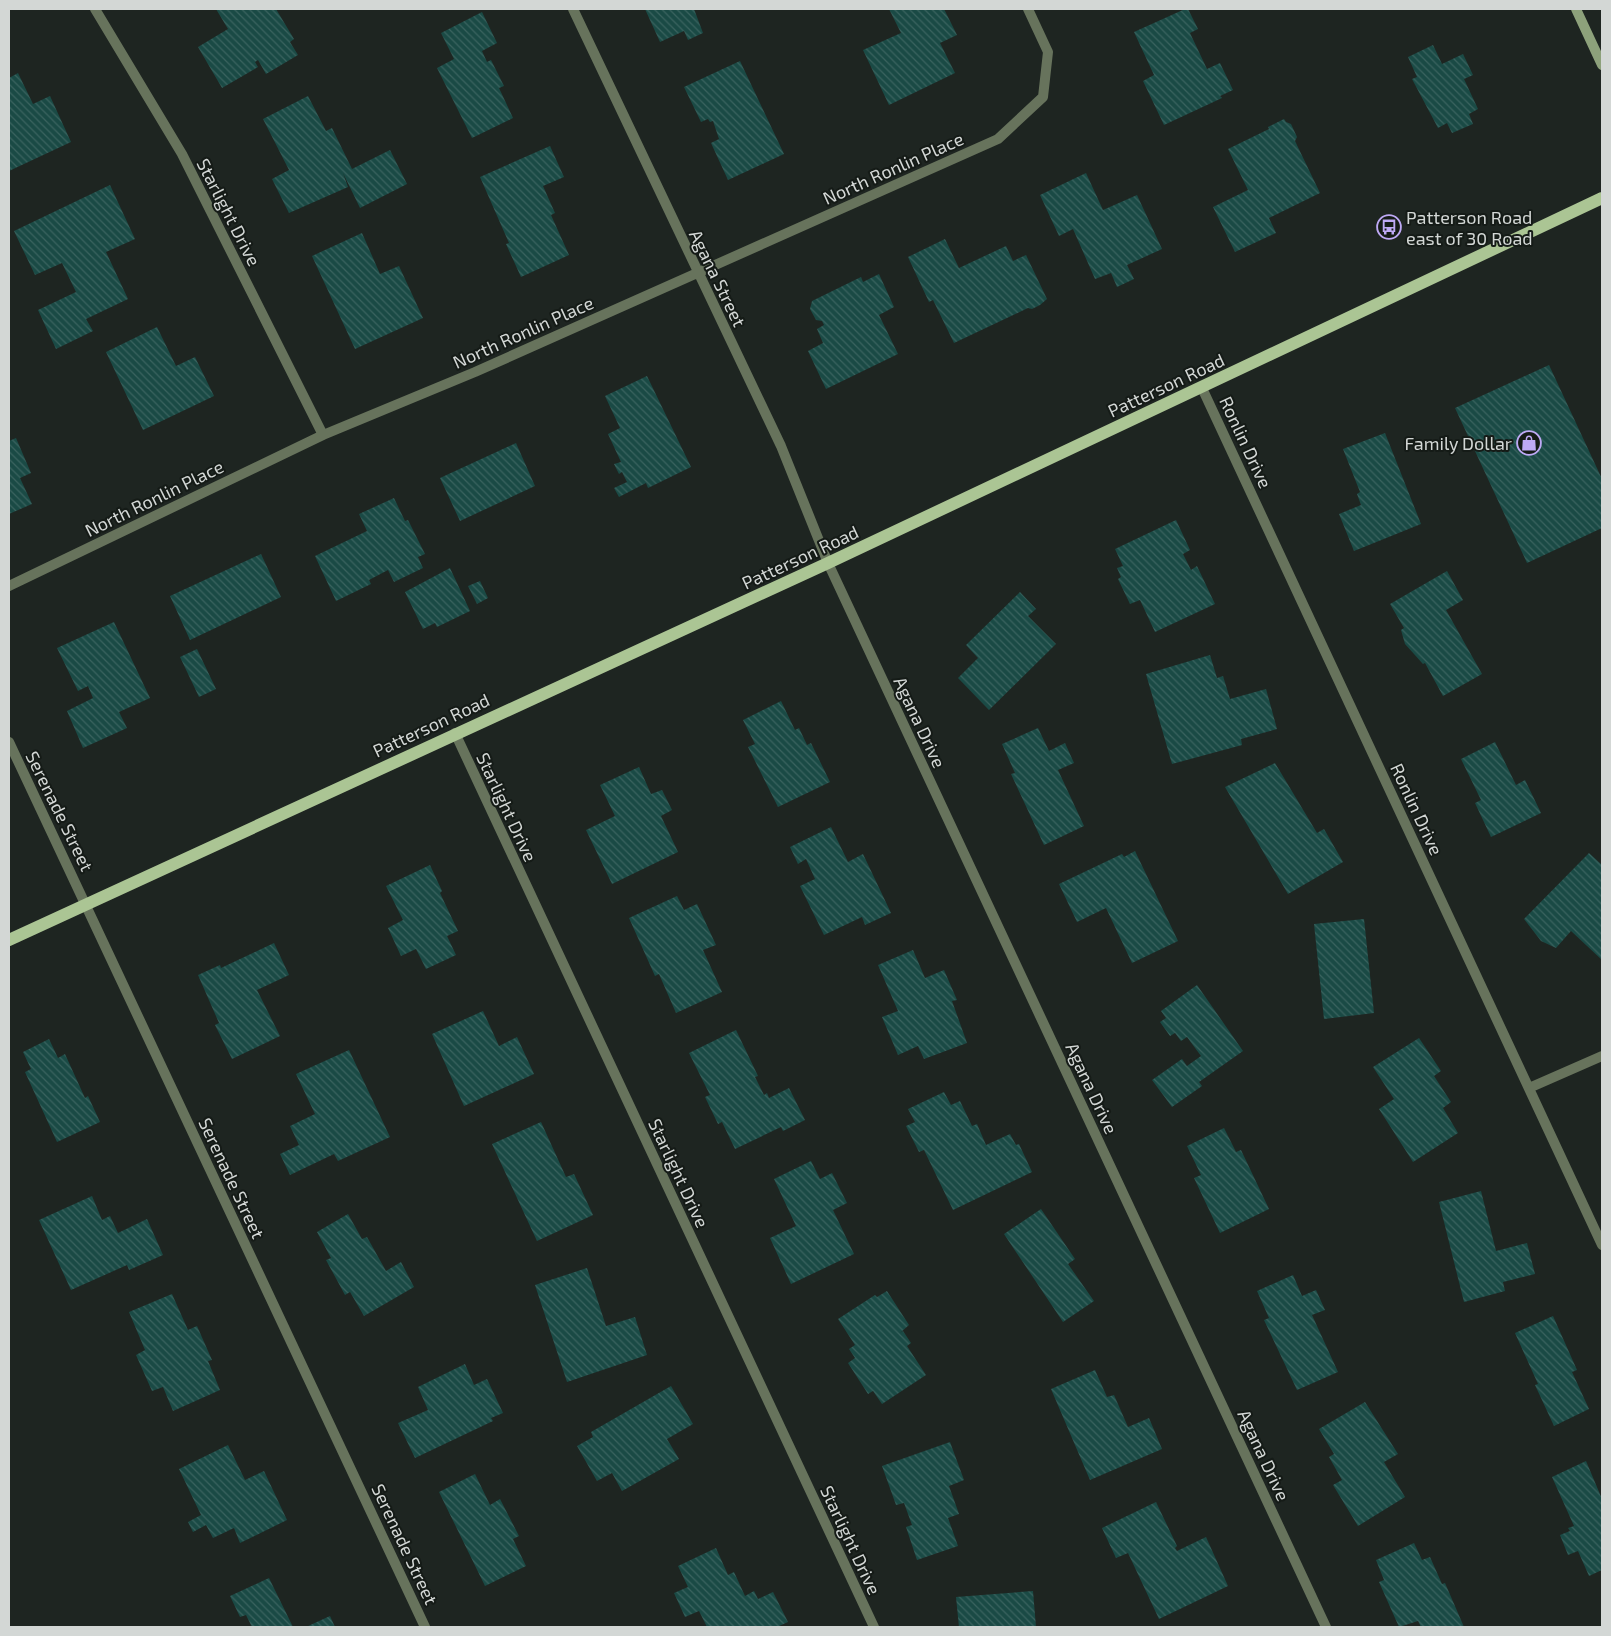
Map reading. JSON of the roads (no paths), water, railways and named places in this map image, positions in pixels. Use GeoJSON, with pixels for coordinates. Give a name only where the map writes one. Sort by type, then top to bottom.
{"type":"FeatureCollection","features":[{"type":"Feature","properties":{"kind":"main road"},"geometry":{"type":"LineString","coordinates":[[1576,9],[1602,65]]}},
{"type":"Feature","properties":{"kind":"main road","name":"Patterson Road"},"geometry":{"type":"LineString","coordinates":[[9,940],[455,733],[828,563],[1602,198]]}},
{"type":"Feature","properties":{"kind":"street","name":"Starlight Drive"},"geometry":{"type":"LineString","coordinates":[[95,9],[182,154],[323,436]]}},
{"type":"Feature","properties":{"kind":"street","name":"Agana Street"},"geometry":{"type":"LineString","coordinates":[[573,9],[781,446],[828,563]]}},
{"type":"Feature","properties":{"kind":"street","name":"North Ronlin Place"},"geometry":{"type":"LineString","coordinates":[[9,586],[323,436],[475,372],[998,139],[1043,97],[1048,52],[1028,9]]}},
{"type":"Feature","properties":{"kind":"street","name":"Ronlin Drive"},"geometry":{"type":"LineString","coordinates":[[1202,388],[1602,1245]]}},
{"type":"Feature","properties":{"kind":"street","name":"Agana Drive"},"geometry":{"type":"LineString","coordinates":[[828,563],[1326,1627]]}},
{"type":"Feature","properties":{"kind":"street","name":"Starlight Drive"},"geometry":{"type":"LineString","coordinates":[[455,733],[874,1627]]}},
{"type":"Feature","properties":{"kind":"street","name":"Serenade Street"},"geometry":{"type":"LineString","coordinates":[[9,742],[425,1627]]}},
{"type":"Feature","properties":{"kind":"street"},"geometry":{"type":"LineString","coordinates":[[1529,1088],[1602,1056]]}},
{"type":"Feature","properties":{"kind":"place","name":"Patterson Road east of 30 Road"},"geometry":{"type":"Point","coordinates":[1389,227]}},
{"type":"Feature","properties":{"kind":"place","name":"Family Dollar"},"geometry":{"type":"Point","coordinates":[1529,443]}}]}
